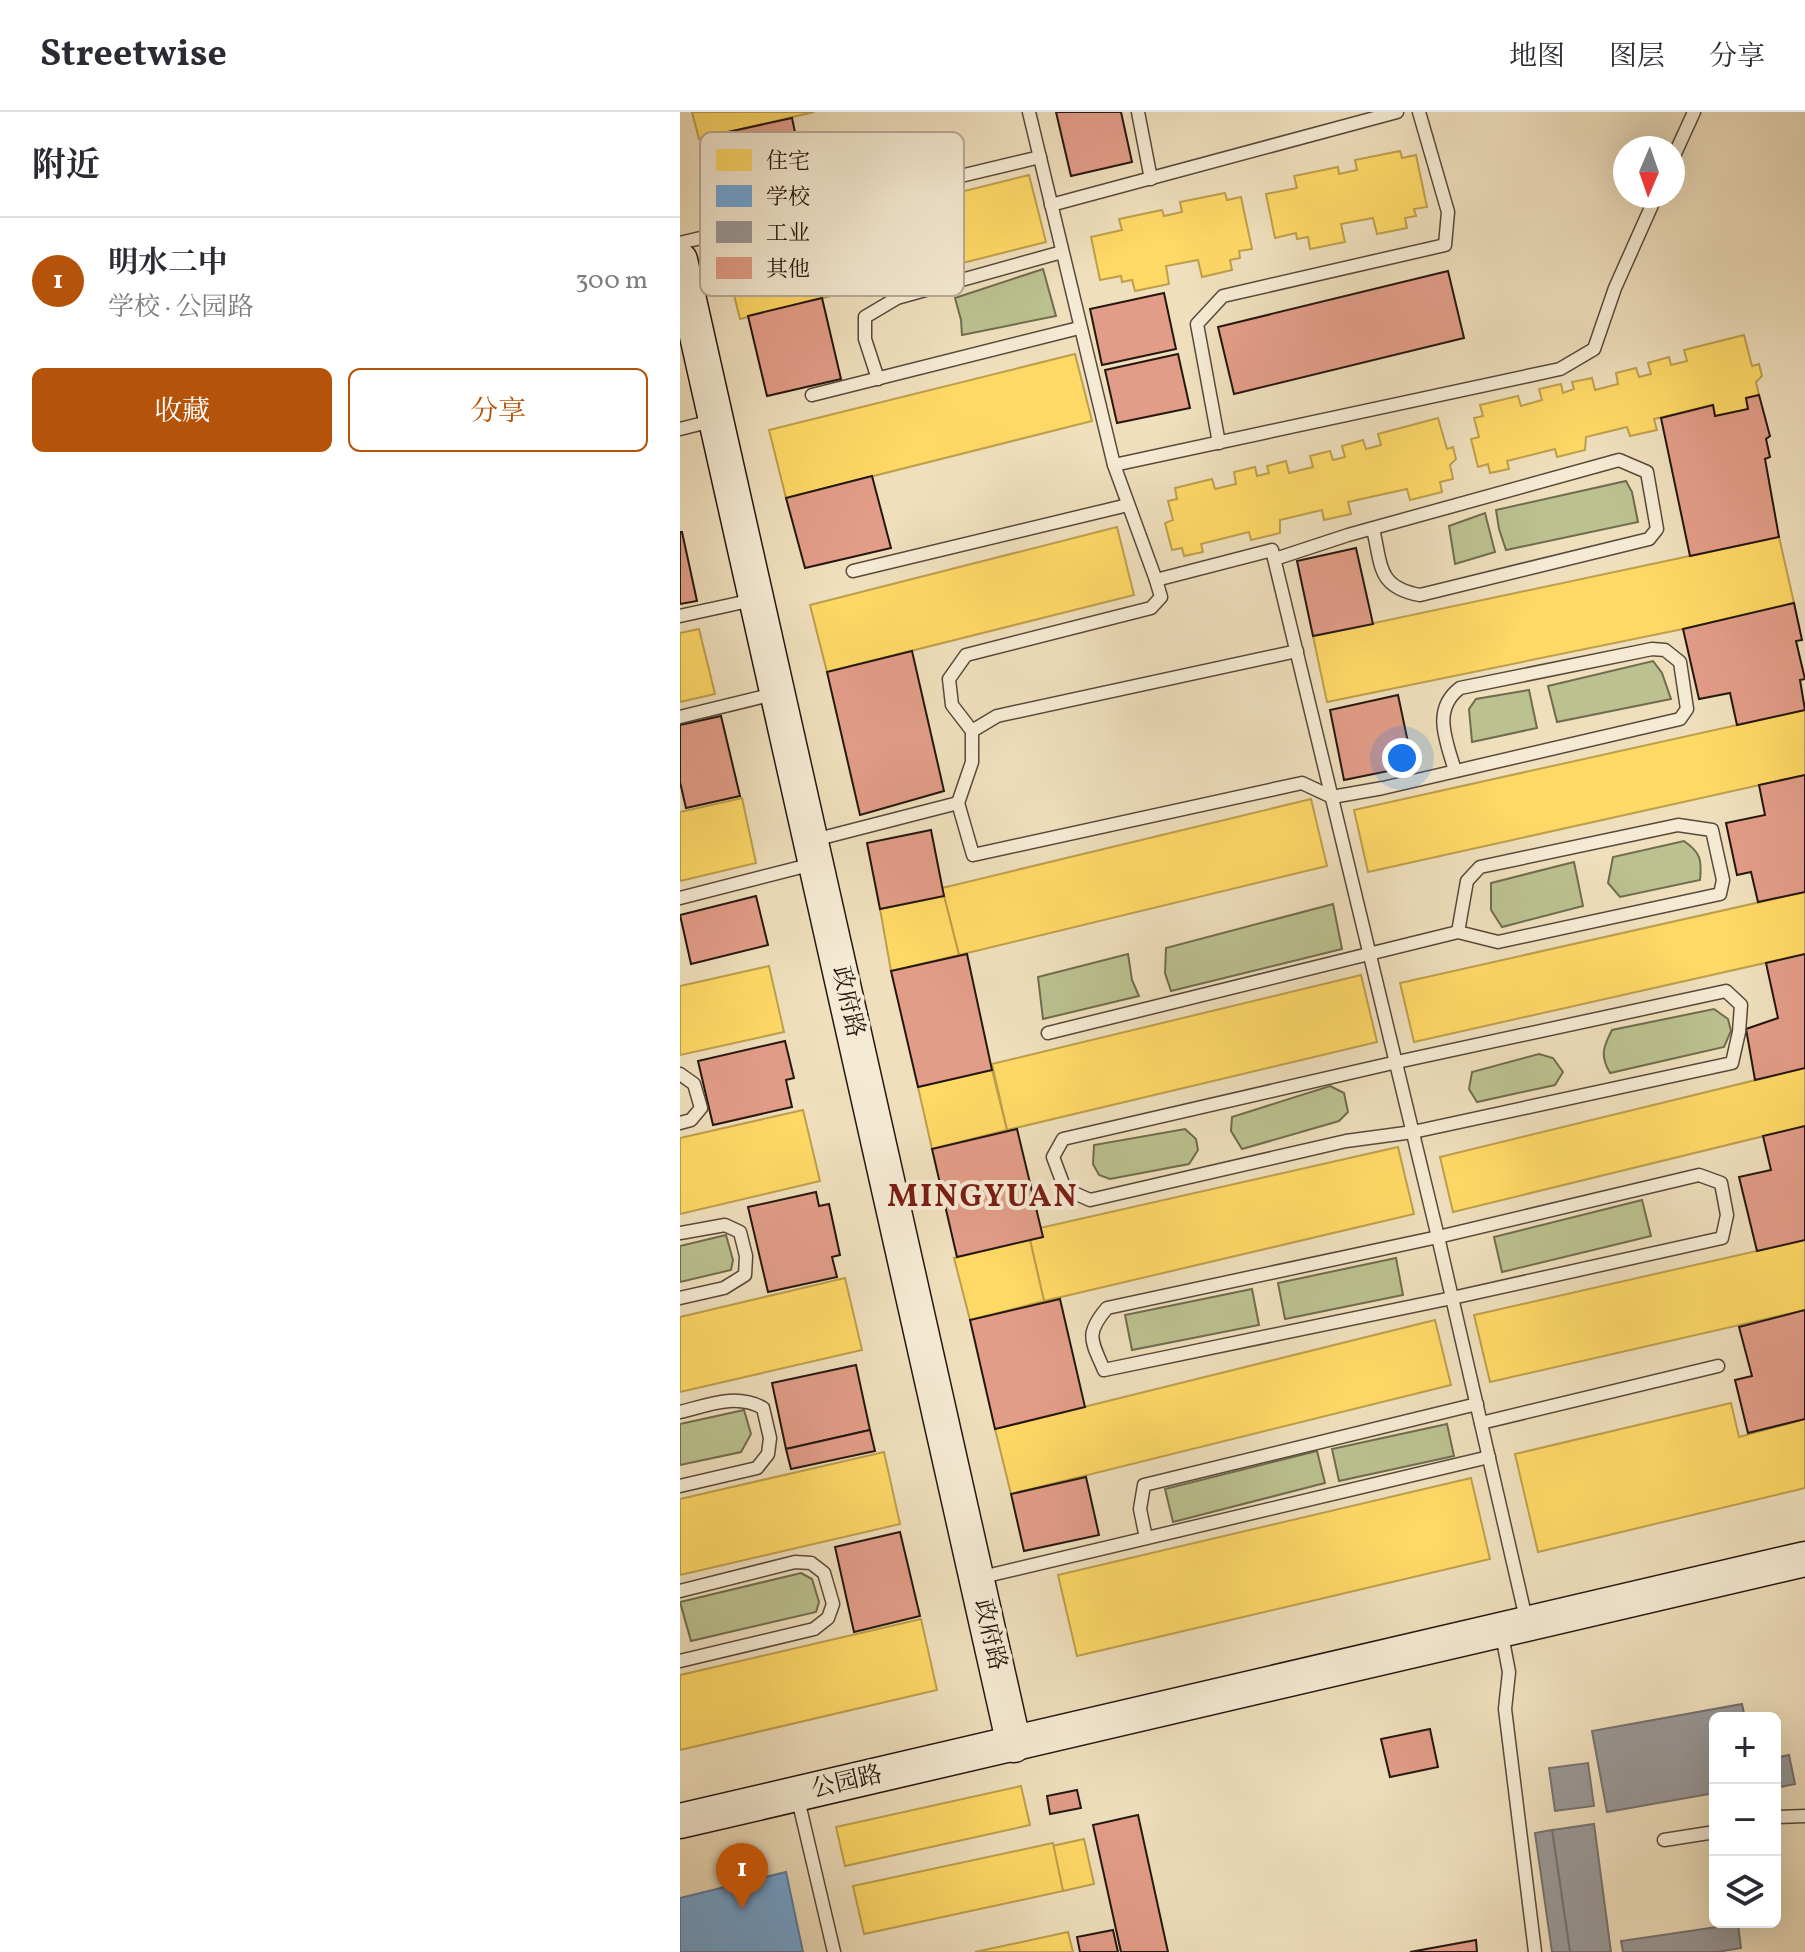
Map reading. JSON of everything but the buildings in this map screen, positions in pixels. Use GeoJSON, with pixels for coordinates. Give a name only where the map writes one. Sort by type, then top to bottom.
{"type":"FeatureCollection","features":[{"type":"Feature","properties":{"kind":"street","name":"政府路"},"geometry":{"type":"LineString","coordinates":[[680,260],[1014,1745]]}},
{"type":"Feature","properties":{"kind":"street","name":"公园路"},"geometry":{"type":"LineString","coordinates":[[680,1821],[1805,1559]]}},
{"type":"Feature","properties":{"kind":"lane"},"geometry":{"type":"LineString","coordinates":[[1029,112],[1114,465],[1161,597],[1151,608],[966,655],[949,679],[952,705],[972,731],[972,762],[958,803],[973,855],[1302,783],[1332,797],[1383,788],[1680,719],[1687,709],[1680,662],[1665,650],[1652,649],[1460,688],[1448,697],[1442,720],[1455,771]]}},
{"type":"Feature","properties":{"kind":"lane"},"geometry":{"type":"LineString","coordinates":[[1138,112],[1151,179]]}},
{"type":"Feature","properties":{"kind":"lane"},"geometry":{"type":"LineString","coordinates":[[1051,205],[1397,112]]}},
{"type":"Feature","properties":{"kind":"lane"},"geometry":{"type":"LineString","coordinates":[[1219,443],[1197,324],[1223,296],[1445,245],[1448,212],[1419,112]]}},
{"type":"Feature","properties":{"kind":"lane"},"geometry":{"type":"LineString","coordinates":[[1683,136],[1694,112]]}},
{"type":"Feature","properties":{"kind":"lane"},"geometry":{"type":"LineString","coordinates":[[964,175],[1040,157]]}},
{"type":"Feature","properties":{"kind":"lane"},"geometry":{"type":"LineString","coordinates":[[1114,465],[1560,369],[1594,349],[1615,288],[1651,208]]}},
{"type":"Feature","properties":{"kind":"lane"},"geometry":{"type":"LineString","coordinates":[[680,243],[700,238]]}},
{"type":"Feature","properties":{"kind":"lane"},"geometry":{"type":"LineString","coordinates":[[964,279],[1062,252]]}},
{"type":"Feature","properties":{"kind":"lane"},"geometry":{"type":"LineString","coordinates":[[878,379],[865,339],[865,317],[904,296]]}},
{"type":"Feature","properties":{"kind":"lane"},"geometry":{"type":"LineString","coordinates":[[812,395],[1079,328]]}},
{"type":"Feature","properties":{"kind":"lane"},"geometry":{"type":"LineString","coordinates":[[680,429],[716,420]]}},
{"type":"Feature","properties":{"kind":"lane"},"geometry":{"type":"LineString","coordinates":[[1275,559],[1373,529],[1619,460],[1647,472],[1657,529],[1649,539],[1420,595],[1400,591],[1385,578],[1373,529]]}},
{"type":"Feature","properties":{"kind":"lane"},"geometry":{"type":"LineString","coordinates":[[853,571],[1128,505]]}},
{"type":"Feature","properties":{"kind":"lane"},"geometry":{"type":"LineString","coordinates":[[1156,580],[1272,550],[1275,559],[1489,1457],[1514,1627],[1505,1709],[1535,1952]]}},
{"type":"Feature","properties":{"kind":"lane"},"geometry":{"type":"LineString","coordinates":[[680,616],[756,600]]}},
{"type":"Feature","properties":{"kind":"lane"},"geometry":{"type":"LineString","coordinates":[[972,731],[997,716],[1297,651]]}},
{"type":"Feature","properties":{"kind":"lane"},"geometry":{"type":"LineString","coordinates":[[680,717],[777,693]]}},
{"type":"Feature","properties":{"kind":"lane"},"geometry":{"type":"LineString","coordinates":[[680,898],[958,803]]}},
{"type":"Feature","properties":{"kind":"lane"},"geometry":{"type":"LineString","coordinates":[[1048,1033],[1458,932],[1498,942],[1720,894],[1723,880],[1712,830],[1678,825],[1480,867],[1467,881],[1458,932]]}},
{"type":"Feature","properties":{"kind":"lane"},"geometry":{"type":"LineString","coordinates":[[1726,991],[1741,1005],[1732,1063],[1413,1132],[1346,1141],[1090,1200],[1065,1189],[1053,1157],[1063,1139],[1397,1062],[1726,991]]}},
{"type":"Feature","properties":{"kind":"lane"},"geometry":{"type":"LineString","coordinates":[[680,1074],[694,1084],[701,1108],[691,1120],[680,1123]]}},
{"type":"Feature","properties":{"kind":"lane"},"geometry":{"type":"LineString","coordinates":[[1699,1175],[1721,1183],[1727,1215],[1722,1238],[1452,1298],[1104,1370],[1093,1343],[1093,1324],[1107,1308],[1438,1237],[1699,1175]]}},
{"type":"Feature","properties":{"kind":"lane"},"geometry":{"type":"LineString","coordinates":[[680,1233],[725,1225],[740,1232],[746,1256],[745,1275],[724,1288],[680,1298]]}},
{"type":"Feature","properties":{"kind":"lane"},"geometry":{"type":"LineString","coordinates":[[1481,1423],[1718,1366]]}},
{"type":"Feature","properties":{"kind":"lane"},"geometry":{"type":"LineString","coordinates":[[680,1412],[736,1398],[752,1402],[763,1408],[770,1438],[768,1454],[757,1468],[680,1486]]}},
{"type":"Feature","properties":{"kind":"lane"},"geometry":{"type":"LineString","coordinates":[[1146,1538],[1140,1509],[1144,1485],[1477,1404]]}},
{"type":"Feature","properties":{"kind":"lane"},"geometry":{"type":"LineString","coordinates":[[976,1578],[1489,1457]]}},
{"type":"Feature","properties":{"kind":"lane"},"geometry":{"type":"LineString","coordinates":[[680,1591],[795,1562],[811,1563],[824,1573],[833,1604],[828,1618],[814,1629],[680,1661]]}},
{"type":"Feature","properties":{"kind":"lane"},"geometry":{"type":"LineString","coordinates":[[797,1794],[834,1952]]}},
{"type":"Feature","properties":{"kind":"lane"},"geometry":{"type":"LineString","coordinates":[[1781,1817],[1805,1816]]}},
{"type":"Feature","properties":{"kind":"lane"},"geometry":{"type":"LineString","coordinates":[[1664,1840],[1709,1833]]}},
{"type":"Feature","properties":{"kind":"green space"},"geometry":{"type":"Polygon","coordinates":[[[1043,269],[1056,316],[962,335],[955,298],[1043,269]]]}},
{"type":"Feature","properties":{"kind":"green space"},"geometry":{"type":"Polygon","coordinates":[[[1626,481],[1632,492],[1638,522],[1506,550],[1496,510],[1626,481]]]}},
{"type":"Feature","properties":{"kind":"green space"},"geometry":{"type":"Polygon","coordinates":[[[1485,513],[1495,552],[1455,564],[1449,526],[1485,513]]]}},
{"type":"Feature","properties":{"kind":"green space"},"geometry":{"type":"Polygon","coordinates":[[[1653,661],[1662,673],[1671,699],[1557,722],[1548,686],[1653,661]]]}},
{"type":"Feature","properties":{"kind":"green space"},"geometry":{"type":"Polygon","coordinates":[[[1529,690],[1537,728],[1472,742],[1469,709],[1476,699],[1529,690]]]}},
{"type":"Feature","properties":{"kind":"green space"},"geometry":{"type":"Polygon","coordinates":[[[1684,841],[1699,858],[1700,880],[1620,897],[1608,883],[1613,857],[1684,841]]]}},
{"type":"Feature","properties":{"kind":"green space"},"geometry":{"type":"Polygon","coordinates":[[[1574,862],[1583,906],[1502,927],[1491,910],[1491,883],[1574,862]]]}},
{"type":"Feature","properties":{"kind":"green space"},"geometry":{"type":"Polygon","coordinates":[[[1333,904],[1342,949],[1171,991],[1165,973],[1166,948],[1333,904]]]}},
{"type":"Feature","properties":{"kind":"green space"},"geometry":{"type":"Polygon","coordinates":[[[1128,954],[1132,980],[1139,996],[1043,1019],[1038,977],[1128,954]]]}},
{"type":"Feature","properties":{"kind":"green space"},"geometry":{"type":"Polygon","coordinates":[[[1714,1009],[1728,1019],[1731,1031],[1724,1047],[1610,1073],[1604,1052],[1612,1030],[1714,1009]]]}},
{"type":"Feature","properties":{"kind":"green space"},"geometry":{"type":"Polygon","coordinates":[[[1539,1054],[1553,1058],[1563,1072],[1555,1085],[1477,1102],[1469,1089],[1472,1072],[1539,1054]]]}},
{"type":"Feature","properties":{"kind":"green space"},"geometry":{"type":"Polygon","coordinates":[[[1330,1086],[1344,1093],[1348,1112],[1339,1121],[1242,1149],[1231,1131],[1232,1117],[1330,1086]]]}},
{"type":"Feature","properties":{"kind":"green space"},"geometry":{"type":"Polygon","coordinates":[[[1185,1129],[1196,1139],[1198,1150],[1189,1164],[1110,1179],[1099,1175],[1093,1164],[1094,1145],[1185,1129]]]}},
{"type":"Feature","properties":{"kind":"green space"},"geometry":{"type":"Polygon","coordinates":[[[1642,1200],[1651,1236],[1502,1272],[1494,1237],[1642,1200]]]}},
{"type":"Feature","properties":{"kind":"green space"},"geometry":{"type":"Polygon","coordinates":[[[726,1235],[733,1260],[731,1270],[680,1282],[680,1246],[726,1235]]]}},
{"type":"Feature","properties":{"kind":"green space"},"geometry":{"type":"Polygon","coordinates":[[[1396,1258],[1403,1295],[1285,1319],[1278,1283],[1396,1258]]]}},
{"type":"Feature","properties":{"kind":"green space"},"geometry":{"type":"Polygon","coordinates":[[[1252,1289],[1259,1325],[1132,1350],[1125,1315],[1252,1289]]]}},
{"type":"Feature","properties":{"kind":"green space"},"geometry":{"type":"Polygon","coordinates":[[[744,1410],[751,1434],[741,1452],[680,1465],[680,1424],[744,1410]]]}},
{"type":"Feature","properties":{"kind":"green space"},"geometry":{"type":"Polygon","coordinates":[[[1447,1424],[1454,1456],[1339,1481],[1332,1449],[1447,1424]]]}},
{"type":"Feature","properties":{"kind":"green space"},"geometry":{"type":"Polygon","coordinates":[[[1317,1451],[1325,1483],[1173,1522],[1165,1489],[1317,1451]]]}},
{"type":"Feature","properties":{"kind":"green space"},"geometry":{"type":"Polygon","coordinates":[[[801,1573],[812,1579],[819,1602],[816,1612],[691,1641],[680,1602],[801,1573]]]}},
{"type":"Feature","properties":{"kind":"place","name":"明水二中"},"geometry":{"type":"Point","coordinates":[742,1909]}},
{"type":"Feature","properties":{"kind":"district","name":"MINGYUAN"},"geometry":{"type":"Point","coordinates":[983,1198]}}]}
